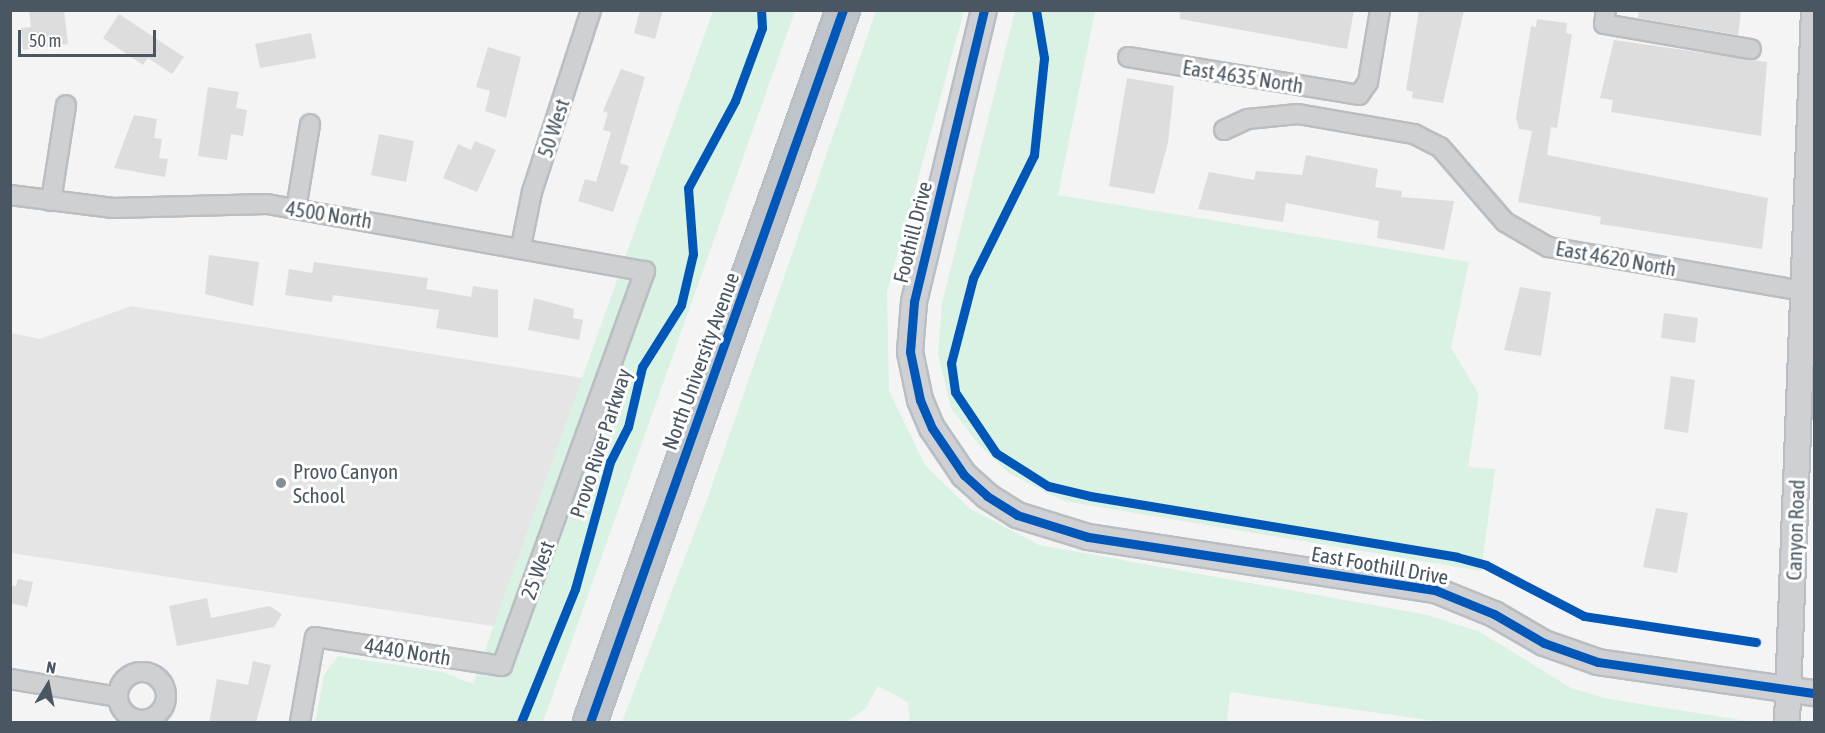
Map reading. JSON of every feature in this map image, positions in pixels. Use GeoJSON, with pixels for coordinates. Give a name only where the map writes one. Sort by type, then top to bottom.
{"type":"FeatureCollection","features":[{"type":"Feature","properties":{"kind":"highway","name":"North University Avenue"},"geometry":{"type":"LineString","coordinates":[[590,723],[843,10]]}},
{"type":"Feature","properties":{"kind":"main road","name":"Foothill Drive"},"geometry":{"type":"LineString","coordinates":[[950,457],[920,400],[911,323],[984,10]]}},
{"type":"Feature","properties":{"kind":"main road","name":"Canyon Road"},"geometry":{"type":"LineString","coordinates":[[1787,723],[1814,10]]}},
{"type":"Feature","properties":{"kind":"main road","name":"East Foothill Drive"},"geometry":{"type":"LineString","coordinates":[[950,457],[987,496],[1050,526],[1435,590],[1574,656],[1815,693]]}},
{"type":"Feature","properties":{"kind":"street","name":"50 West"},"geometry":{"type":"LineString","coordinates":[[521,246],[532,192],[591,10]]}},
{"type":"Feature","properties":{"kind":"street","name":"East 4635 North"},"geometry":{"type":"LineString","coordinates":[[1128,57],[1359,95],[1368,82],[1380,10]]}},
{"type":"Feature","properties":{"kind":"street"},"geometry":{"type":"LineString","coordinates":[[1605,17],[1751,49]]}},
{"type":"Feature","properties":{"kind":"street"},"geometry":{"type":"LineString","coordinates":[[51,201],[66,105]]}},
{"type":"Feature","properties":{"kind":"street","name":"East 4620 North"},"geometry":{"type":"LineString","coordinates":[[1224,130],[1248,119],[1298,114],[1414,134],[1440,147],[1505,222],[1542,244],[1802,291]]}},
{"type":"Feature","properties":{"kind":"street"},"geometry":{"type":"LineString","coordinates":[[297,208],[310,124]]}},
{"type":"Feature","properties":{"kind":"street","name":"4500 North"},"geometry":{"type":"LineString","coordinates":[[10,195],[113,208],[297,208],[521,246],[645,271]]}},
{"type":"Feature","properties":{"kind":"street","name":"25 West"},"geometry":{"type":"LineString","coordinates":[[502,666],[645,271]]}},
{"type":"Feature","properties":{"kind":"street","name":"4440 North"},"geometry":{"type":"LineString","coordinates":[[300,723],[315,637],[502,666]]}},
{"type":"Feature","properties":{"kind":"street"},"geometry":{"type":"LineString","coordinates":[[10,679],[118,698]]}},
{"type":"Feature","properties":{"kind":"shaded area","name":"Provo Canyon School"},"geometry":{"type":"Polygon","coordinates":[[[131,306],[589,379],[499,627],[11,553],[10,333],[40,339],[131,306]]]}},
{"type":"Feature","properties":{"kind":"green space"},"geometry":{"type":"Polygon","coordinates":[[[713,11],[795,11],[543,722],[315,722],[324,675],[338,656],[443,672],[473,684],[713,11]]]}},
{"type":"Feature","properties":{"kind":"green space"},"geometry":{"type":"Polygon","coordinates":[[[876,11],[964,11],[887,292],[889,391],[925,465],[969,508],[1039,545],[1428,615],[1480,632],[1571,688],[1609,699],[1754,722],[1443,722],[1230,692],[1227,722],[910,722],[908,702],[878,686],[866,708],[847,722],[622,722],[708,497],[876,11]]]}},
{"type":"Feature","properties":{"kind":"green space"},"geometry":{"type":"Polygon","coordinates":[[[1015,11],[1095,11],[1058,195],[1469,262],[1451,348],[1479,394],[1468,467],[1495,469],[1481,571],[1064,501],[1010,474],[980,446],[951,408],[938,354],[942,303],[1015,11]]]}},
{"type":"Feature","properties":{"kind":"building"},"geometry":{"type":"Polygon","coordinates":[[[29,10],[64,10],[68,44],[23,50],[21,28],[31,27],[29,10]]]}},
{"type":"Feature","properties":{"kind":"building"},"geometry":{"type":"Polygon","coordinates":[[[640,10],[663,10],[655,39],[634,33],[640,10]]]}},
{"type":"Feature","properties":{"kind":"building"},"geometry":{"type":"Polygon","coordinates":[[[1180,10],[1354,10],[1347,49],[1180,19],[1180,10]]]}},
{"type":"Feature","properties":{"kind":"building"},"geometry":{"type":"Polygon","coordinates":[[[1419,10],[1464,10],[1443,103],[1412,98],[1413,92],[1406,90],[1419,10]]]}},
{"type":"Feature","properties":{"kind":"building"},"geometry":{"type":"Polygon","coordinates":[[[1639,10],[1733,10],[1741,13],[1738,35],[1638,18],[1639,10]]]}},
{"type":"Feature","properties":{"kind":"building"},"geometry":{"type":"Polygon","coordinates":[[[119,14],[184,57],[172,74],[148,58],[143,65],[103,38],[119,14]]]}},
{"type":"Feature","properties":{"kind":"building"},"geometry":{"type":"Polygon","coordinates":[[[1537,19],[1567,23],[1566,33],[1572,34],[1557,128],[1551,127],[1547,155],[1768,198],[1762,249],[1600,224],[1601,217],[1518,202],[1532,131],[1519,129],[1516,118],[1531,26],[1536,27],[1537,19]]]}},
{"type":"Feature","properties":{"kind":"building"},"geometry":{"type":"Polygon","coordinates":[[[311,33],[316,58],[260,68],[255,44],[311,33]]]}},
{"type":"Feature","properties":{"kind":"building"},"geometry":{"type":"Polygon","coordinates":[[[1614,40],[1767,62],[1761,136],[1611,112],[1613,100],[1600,98],[1614,40]]]}},
{"type":"Feature","properties":{"kind":"building"},"geometry":{"type":"Polygon","coordinates":[[[488,47],[521,57],[506,118],[485,111],[490,91],[476,87],[488,47]]]}},
{"type":"Feature","properties":{"kind":"building"},"geometry":{"type":"Polygon","coordinates":[[[621,69],[645,77],[620,163],[629,166],[613,212],[578,201],[585,179],[596,182],[611,132],[603,130],[608,113],[603,111],[621,69]]]}},
{"type":"Feature","properties":{"kind":"building"},"geometry":{"type":"Polygon","coordinates":[[[1127,78],[1174,86],[1168,143],[1154,194],[1109,186],[1127,78]]]}},
{"type":"Feature","properties":{"kind":"building"},"geometry":{"type":"Polygon","coordinates":[[[208,87],[239,92],[236,108],[247,110],[243,136],[231,134],[227,160],[198,156],[208,87]]]}},
{"type":"Feature","properties":{"kind":"building"},"geometry":{"type":"Polygon","coordinates":[[[134,115],[157,119],[154,138],[162,139],[159,158],[168,159],[165,177],[114,168],[134,115]]]}},
{"type":"Feature","properties":{"kind":"building"},"geometry":{"type":"Polygon","coordinates":[[[379,134],[414,141],[406,182],[371,175],[379,134]]]}},
{"type":"Feature","properties":{"kind":"building"},"geometry":{"type":"Polygon","coordinates":[[[475,141],[496,150],[477,192],[443,178],[458,144],[471,150],[475,141]]]}},
{"type":"Feature","properties":{"kind":"building"},"geometry":{"type":"Polygon","coordinates":[[[1306,155],[1378,169],[1375,187],[1402,191],[1401,197],[1454,201],[1444,250],[1377,238],[1379,221],[1286,203],[1283,222],[1198,209],[1209,172],[1254,180],[1256,171],[1302,175],[1306,155]]]}},
{"type":"Feature","properties":{"kind":"building"},"geometry":{"type":"Polygon","coordinates":[[[209,255],[259,262],[253,306],[205,294],[209,255]]]}},
{"type":"Feature","properties":{"kind":"building"},"geometry":{"type":"Polygon","coordinates":[[[314,262],[428,278],[426,289],[471,297],[473,286],[498,290],[498,338],[436,328],[439,310],[333,295],[332,302],[285,295],[289,269],[312,273],[314,262]]]}},
{"type":"Feature","properties":{"kind":"building"},"geometry":{"type":"Polygon","coordinates":[[[1520,287],[1551,292],[1541,356],[1504,350],[1520,287]]]}},
{"type":"Feature","properties":{"kind":"building"},"geometry":{"type":"Polygon","coordinates":[[[534,298],[574,309],[573,318],[583,320],[579,340],[528,330],[534,298]]]}},
{"type":"Feature","properties":{"kind":"building"},"geometry":{"type":"Polygon","coordinates":[[[1664,313],[1698,318],[1695,343],[1661,338],[1664,313]]]}},
{"type":"Feature","properties":{"kind":"building"},"geometry":{"type":"Polygon","coordinates":[[[1671,376],[1695,380],[1688,433],[1664,429],[1671,376]]]}},
{"type":"Feature","properties":{"kind":"building"},"geometry":{"type":"Polygon","coordinates":[[[1656,508],[1688,513],[1677,573],[1643,567],[1656,508]]]}},
{"type":"Feature","properties":{"kind":"building"},"geometry":{"type":"Polygon","coordinates":[[[18,579],[33,582],[27,607],[10,603],[10,585],[16,586],[18,579]]]}},
{"type":"Feature","properties":{"kind":"building"},"geometry":{"type":"Polygon","coordinates":[[[207,598],[211,618],[269,606],[282,614],[274,627],[177,646],[169,606],[207,598]]]}},
{"type":"Feature","properties":{"kind":"building"},"geometry":{"type":"Polygon","coordinates":[[[253,661],[271,665],[256,723],[209,723],[217,679],[248,685],[253,661]]]}},
{"type":"Feature","properties":{"kind":"cycle path","name":"Provo River Parkway"},"geometry":{"type":"LineString","coordinates":[[521,722],[575,589],[610,462],[628,427],[642,367],[681,305],[693,254],[688,188],[735,101],[762,28],[761,10]]}},
{"type":"Feature","properties":{"kind":"cycle path"},"geometry":{"type":"LineString","coordinates":[[590,722],[843,10]]}},
{"type":"Feature","properties":{"kind":"cycle path"},"geometry":{"type":"LineString","coordinates":[[984,10],[914,302],[910,352],[920,400],[932,428],[964,475],[987,496],[1017,515],[1088,537],[1435,590],[1494,614],[1544,643],[1598,662],[1814,693]]}},
{"type":"Feature","properties":{"kind":"cycle path"},"geometry":{"type":"LineString","coordinates":[[1036,10],[1044,58],[1034,155],[973,278],[951,363],[955,392],[996,453],[1048,486],[1090,496],[1457,557],[1486,565],[1584,616],[1756,642]]}},
{"type":"Feature","properties":{"kind":"place","name":"Provo Canyon School"},"geometry":{"type":"Point","coordinates":[281,483]}}]}
